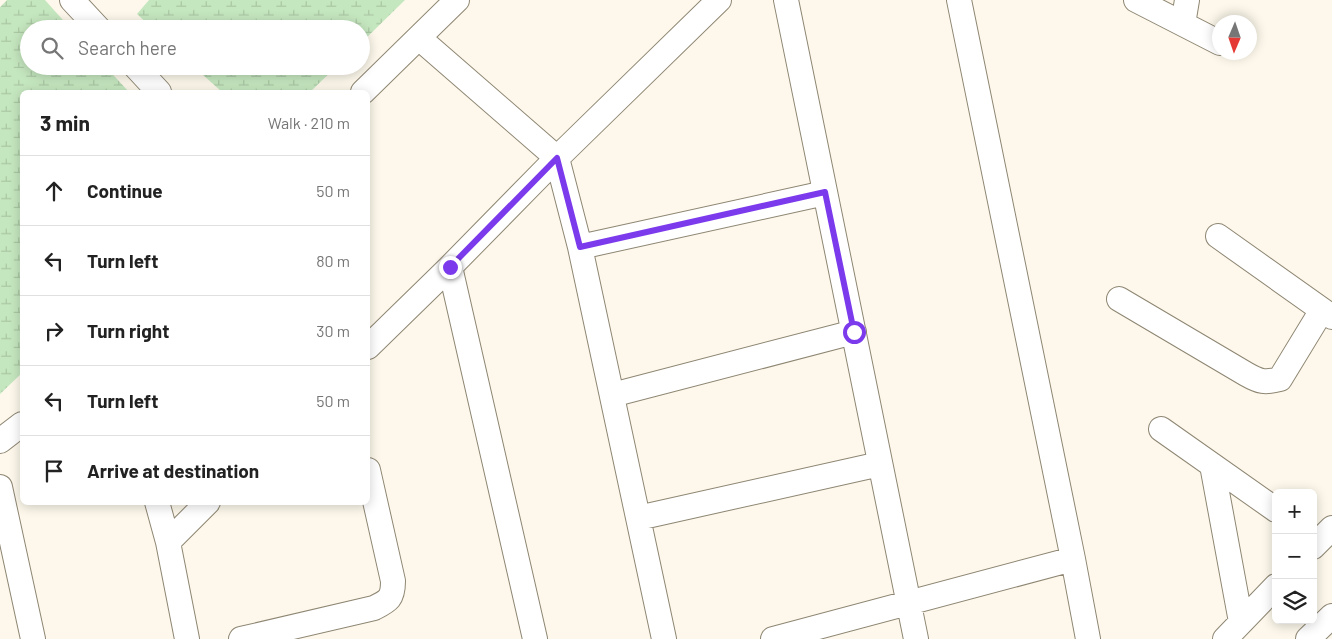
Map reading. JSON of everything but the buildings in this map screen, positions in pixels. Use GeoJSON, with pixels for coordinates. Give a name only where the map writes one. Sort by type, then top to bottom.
{"type":"FeatureCollection","features":[{"type":"Feature","properties":{"kind":"street"},"geometry":{"type":"LineString","coordinates":[[72,0],[91,20]]}},
{"type":"Feature","properties":{"kind":"street"},"geometry":{"type":"LineString","coordinates":[[365,90],[457,0]]}},
{"type":"Feature","properties":{"kind":"street"},"geometry":{"type":"LineString","coordinates":[[370,345],[557,158],[719,0]]}},
{"type":"Feature","properties":{"kind":"street"},"geometry":{"type":"LineString","coordinates":[[786,0],[916,639]]}},
{"type":"Feature","properties":{"kind":"street"},"geometry":{"type":"LineString","coordinates":[[958,0],[1088,639]]}},
{"type":"Feature","properties":{"kind":"street"},"geometry":{"type":"LineString","coordinates":[[1136,0],[1212,39]]}},
{"type":"Feature","properties":{"kind":"street"},"geometry":{"type":"LineString","coordinates":[[1183,24],[1187,0]]}},
{"type":"Feature","properties":{"kind":"street"},"geometry":{"type":"LineString","coordinates":[[418,38],[557,158],[580,247],[664,639]]}},
{"type":"Feature","properties":{"kind":"street"},"geometry":{"type":"LineString","coordinates":[[144,75],[158,90]]}},
{"type":"Feature","properties":{"kind":"street"},"geometry":{"type":"LineString","coordinates":[[580,247],[825,192]]}},
{"type":"Feature","properties":{"kind":"street"},"geometry":{"type":"LineString","coordinates":[[1119,299],[1258,381],[1268,382],[1280,379],[1327,314],[1218,236]]}},
{"type":"Feature","properties":{"kind":"street"},"geometry":{"type":"LineString","coordinates":[[450,267],[535,639]]}},
{"type":"Feature","properties":{"kind":"street"},"geometry":{"type":"LineString","coordinates":[[612,395],[854,332]]}},
{"type":"Feature","properties":{"kind":"street"},"geometry":{"type":"LineString","coordinates":[[0,441],[20,426]]}},
{"type":"Feature","properties":{"kind":"street"},"geometry":{"type":"LineString","coordinates":[[1161,429],[1272,507]]}},
{"type":"Feature","properties":{"kind":"street"},"geometry":{"type":"LineString","coordinates":[[638,518],[880,464]]}},
{"type":"Feature","properties":{"kind":"street"},"geometry":{"type":"LineString","coordinates":[[1212,465],[1233,631]]}},
{"type":"Feature","properties":{"kind":"street"},"geometry":{"type":"LineString","coordinates":[[242,639],[374,608],[388,601],[393,592],[393,582],[370,479]]}},
{"type":"Feature","properties":{"kind":"street"},"geometry":{"type":"LineString","coordinates":[[0,487],[33,639]]}},
{"type":"Feature","properties":{"kind":"street"},"geometry":{"type":"LineString","coordinates":[[159,505],[187,639]]}},
{"type":"Feature","properties":{"kind":"street"},"geometry":{"type":"LineString","coordinates":[[168,542],[205,505]]}},
{"type":"Feature","properties":{"kind":"street"},"geometry":{"type":"LineString","coordinates":[[773,639],[1073,559]]}},
{"type":"Feature","properties":{"kind":"street"},"geometry":{"type":"LineString","coordinates":[[1233,631],[1272,590]]}},
{"type":"Feature","properties":{"kind":"green space"},"geometry":{"type":"Polygon","coordinates":[[[7,0],[45,0],[63,20],[20,20],[20,75],[113,75],[127,90],[20,90],[20,375],[0,394],[0,7],[7,0]]]}},
{"type":"Feature","properties":{"kind":"green space"},"geometry":{"type":"Polygon","coordinates":[[[149,0],[405,0],[370,34],[370,20],[143,20],[137,14],[149,0]]]}},
{"type":"Feature","properties":{"kind":"green space"},"geometry":{"type":"Polygon","coordinates":[[[203,75],[328,75],[312,90],[220,90],[203,75]]]}},
{"type":"Feature","properties":{"kind":"route"},"geometry":{"type":"LineString","coordinates":[[450,267],[557,158],[580,247],[825,192],[854,332]]}}]}
